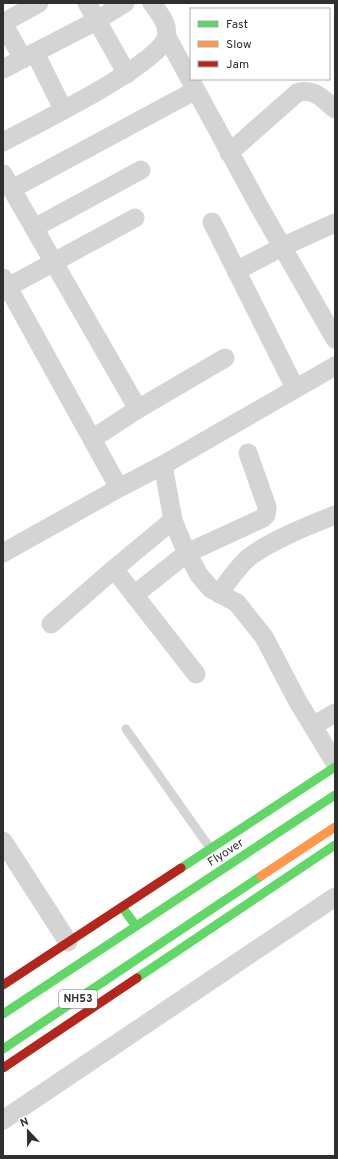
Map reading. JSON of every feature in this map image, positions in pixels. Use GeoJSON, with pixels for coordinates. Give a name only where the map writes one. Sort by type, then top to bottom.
{"type":"FeatureCollection","features":[{"type":"Feature","properties":{"kind":"main road"},"geometry":{"type":"LineString","coordinates":[[3,985],[335,767]]}},
{"type":"Feature","properties":{"kind":"main road","name":"Flyover"},"geometry":{"type":"LineString","coordinates":[[132,928],[335,795]]}},
{"type":"Feature","properties":{"kind":"main road","name":"NH53"},"geometry":{"type":"LineString","coordinates":[[3,1049],[335,826]]}},
{"type":"Feature","properties":{"kind":"main road"},"geometry":{"type":"LineString","coordinates":[[3,1068],[335,845]]}},
{"type":"Feature","properties":{"kind":"main road"},"geometry":{"type":"LineString","coordinates":[[122,907],[132,928]]}},
{"type":"Feature","properties":{"kind":"main road","name":"NH53"},"geometry":{"type":"LineString","coordinates":[[3,1014],[132,928]]}},
{"type":"Feature","properties":{"kind":"main road"},"geometry":{"type":"LineString","coordinates":[[152,949],[162,961]]}},
{"type":"Feature","properties":{"kind":"street"},"geometry":{"type":"LineString","coordinates":[[38,3],[3,23],[29,56],[63,109]]}},
{"type":"Feature","properties":{"kind":"street"},"geometry":{"type":"LineString","coordinates":[[87,3],[127,74]]}},
{"type":"Feature","properties":{"kind":"street"},"geometry":{"type":"LineString","coordinates":[[3,69],[96,21],[125,3]]}},
{"type":"Feature","properties":{"kind":"street"},"geometry":{"type":"LineString","coordinates":[[3,142],[127,74],[155,53],[163,45],[166,37],[167,25],[152,3]]}},
{"type":"Feature","properties":{"kind":"street"},"geometry":{"type":"LineString","coordinates":[[166,37],[190,79]]}},
{"type":"Feature","properties":{"kind":"street"},"geometry":{"type":"LineString","coordinates":[[190,80],[229,153],[335,339]]}},
{"type":"Feature","properties":{"kind":"street"},"geometry":{"type":"LineString","coordinates":[[138,409],[7,182],[196,90]]}},
{"type":"Feature","properties":{"kind":"street"},"geometry":{"type":"LineString","coordinates":[[229,153],[297,93],[309,91],[317,94],[335,109]]}},
{"type":"Feature","properties":{"kind":"street"},"geometry":{"type":"LineString","coordinates":[[34,228],[141,170]]}},
{"type":"Feature","properties":{"kind":"street"},"geometry":{"type":"LineString","coordinates":[[119,488],[6,283],[54,263],[135,218]]}},
{"type":"Feature","properties":{"kind":"street"},"geometry":{"type":"LineString","coordinates":[[212,222],[236,270],[290,391]]}},
{"type":"Feature","properties":{"kind":"street"},"geometry":{"type":"LineString","coordinates":[[236,270],[335,223]]}},
{"type":"Feature","properties":{"kind":"street"},"geometry":{"type":"LineString","coordinates":[[92,439],[138,409],[225,358]]}},
{"type":"Feature","properties":{"kind":"street"},"geometry":{"type":"LineString","coordinates":[[3,553],[119,488],[165,479],[267,404],[334,370]]}},
{"type":"Feature","properties":{"kind":"street"},"geometry":{"type":"LineString","coordinates":[[134,595],[187,552],[263,518],[266,515],[267,506],[248,452]]}},
{"type":"Feature","properties":{"kind":"street"},"geometry":{"type":"LineString","coordinates":[[165,479],[173,520],[199,575],[211,589],[237,603],[264,637],[335,763]]}},
{"type":"Feature","properties":{"kind":"street"},"geometry":{"type":"LineString","coordinates":[[219,594],[234,572],[249,558],[266,546],[335,515]]}},
{"type":"Feature","properties":{"kind":"street"},"geometry":{"type":"LineString","coordinates":[[51,624],[173,520]]}},
{"type":"Feature","properties":{"kind":"street"},"geometry":{"type":"LineString","coordinates":[[114,569],[196,674]]}},
{"type":"Feature","properties":{"kind":"street"},"geometry":{"type":"LineString","coordinates":[[313,726],[335,713]]}},
{"type":"Feature","properties":{"kind":"street"},"geometry":{"type":"LineString","coordinates":[[3,841],[68,942]]}},
{"type":"Feature","properties":{"kind":"street"},"geometry":{"type":"LineString","coordinates":[[3,1120],[335,897]]}},
{"type":"Feature","properties":{"kind":"lane"},"geometry":{"type":"LineString","coordinates":[[126,729],[210,848]]}},
{"type":"Feature","properties":{"kind":"traffic: fast"},"geometry":{"type":"LineString","coordinates":[[181,868],[335,767]]}},
{"type":"Feature","properties":{"kind":"traffic: fast"},"geometry":{"type":"LineString","coordinates":[[3,1014],[335,795]]}},
{"type":"Feature","properties":{"kind":"traffic: fast"},"geometry":{"type":"LineString","coordinates":[[137,978],[335,845]]}},
{"type":"Feature","properties":{"kind":"traffic: fast"},"geometry":{"type":"LineString","coordinates":[[3,1049],[261,876]]}},
{"type":"Feature","properties":{"kind":"traffic: fast"},"geometry":{"type":"LineString","coordinates":[[122,907],[136,926]]}},
{"type":"Feature","properties":{"kind":"traffic: slow"},"geometry":{"type":"LineString","coordinates":[[261,876],[335,827]]}},
{"type":"Feature","properties":{"kind":"traffic: jam"},"geometry":{"type":"LineString","coordinates":[[3,985],[181,868]]}},
{"type":"Feature","properties":{"kind":"traffic: jam"},"geometry":{"type":"LineString","coordinates":[[3,1068],[137,978]]}}]}
